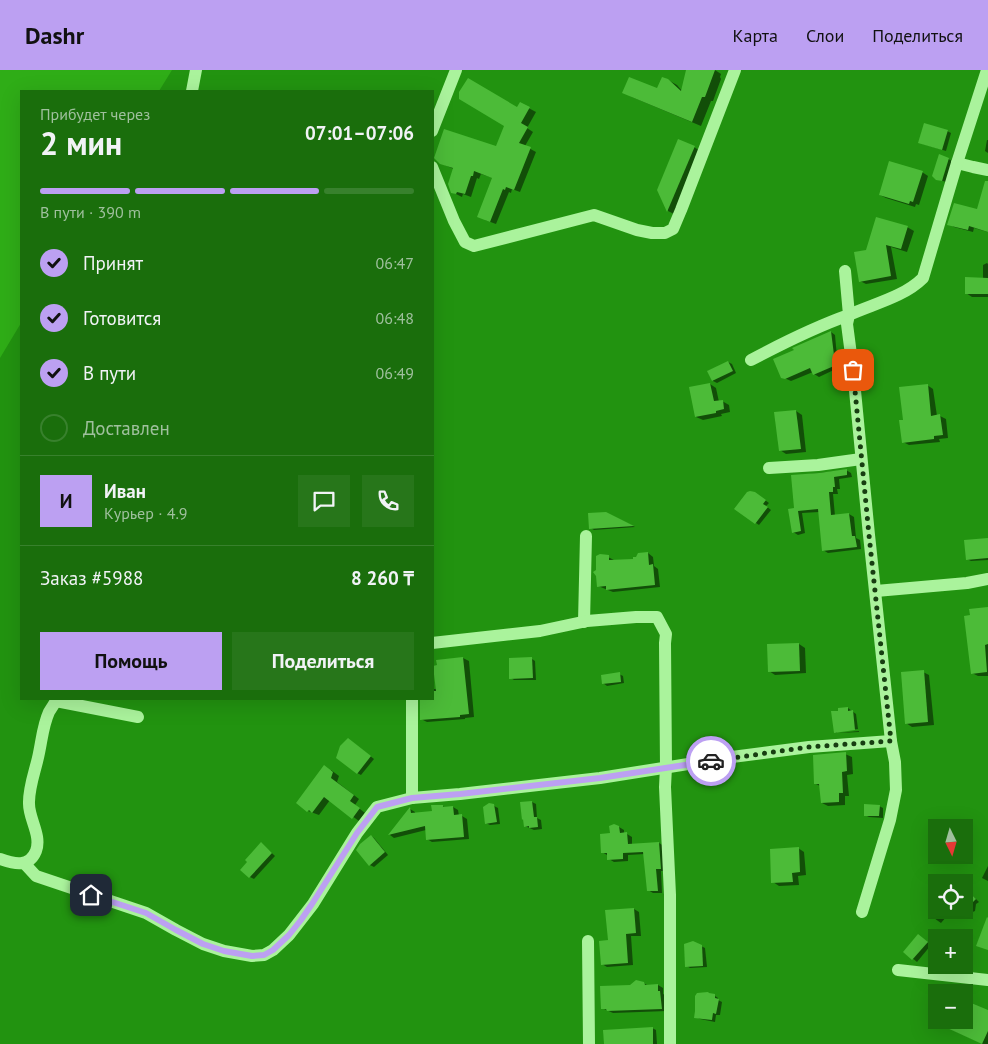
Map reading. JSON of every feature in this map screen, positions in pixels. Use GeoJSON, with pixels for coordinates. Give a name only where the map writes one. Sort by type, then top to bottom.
{"type":"FeatureCollection","features":[{"type":"Feature","properties":{"kind":"street"},"geometry":{"type":"LineString","coordinates":[[192,90],[196,70]]}},
{"type":"Feature","properties":{"kind":"street"},"geometry":{"type":"LineString","coordinates":[[434,126],[456,70]]}},
{"type":"Feature","properties":{"kind":"street"},"geometry":{"type":"LineString","coordinates":[[434,172],[454,221],[465,242],[474,246],[594,215],[637,230],[665,233],[673,229],[682,210],[735,70]]}},
{"type":"Feature","properties":{"kind":"street"},"geometry":{"type":"LineString","coordinates":[[752,360],[782,343],[822,325],[849,316],[897,295],[917,284],[923,278],[987,70]]}},
{"type":"Feature","properties":{"kind":"street"},"geometry":{"type":"LineString","coordinates":[[957,163],[988,170]]}},
{"type":"Feature","properties":{"kind":"street"},"geometry":{"type":"LineString","coordinates":[[845,271],[849,316],[847,324],[861,459],[891,741],[896,762],[896,790],[890,820],[862,912]]}},
{"type":"Feature","properties":{"kind":"street"},"geometry":{"type":"LineString","coordinates":[[769,468],[818,465],[861,459]]}},
{"type":"Feature","properties":{"kind":"street"},"geometry":{"type":"LineString","coordinates":[[584,622],[586,536]]}},
{"type":"Feature","properties":{"kind":"street"},"geometry":{"type":"LineString","coordinates":[[876,592],[967,583],[988,579]]}},
{"type":"Feature","properties":{"kind":"street"},"geometry":{"type":"LineString","coordinates":[[434,643],[540,630],[584,622],[657,617],[666,634],[665,787],[670,895],[670,1044]]}},
{"type":"Feature","properties":{"kind":"street"},"geometry":{"type":"LineString","coordinates":[[0,859],[14,864],[24,863],[28,861],[36,850],[38,840],[30,814],[29,803],[31,780],[44,725],[57,700],[138,717]]}},
{"type":"Feature","properties":{"kind":"street"},"geometry":{"type":"LineString","coordinates":[[412,700],[412,798]]}},
{"type":"Feature","properties":{"kind":"street"},"geometry":{"type":"LineString","coordinates":[[24,863],[36,876],[146,913],[203,944],[224,951],[252,956],[264,955],[284,940],[301,920],[357,833],[377,807],[412,798],[600,778],[809,747],[891,741]]}},
{"type":"Feature","properties":{"kind":"street"},"geometry":{"type":"LineString","coordinates":[[588,941],[589,1044]]}},
{"type":"Feature","properties":{"kind":"street"},"geometry":{"type":"LineString","coordinates":[[898,970],[988,980]]}},
{"type":"Feature","properties":{"kind":"green space"},"geometry":{"type":"Polygon","coordinates":[[[0,70],[172,70],[160,90],[20,90],[20,325],[0,358],[0,70]]]}},
{"type":"Feature","properties":{"kind":"building"},"geometry":{"type":"Polygon","coordinates":[[[686,70],[715,70],[705,97],[702,97],[692,122],[622,93],[629,77],[657,88],[662,77],[668,79],[681,91],[686,70]]]}},
{"type":"Feature","properties":{"kind":"building"},"geometry":{"type":"Polygon","coordinates":[[[468,78],[517,107],[520,102],[530,107],[521,123],[528,127],[519,143],[531,147],[514,190],[506,187],[505,190],[503,189],[490,222],[477,217],[492,178],[474,171],[465,194],[451,193],[448,184],[453,168],[440,164],[434,158],[444,129],[496,146],[504,126],[459,99],[459,92],[468,78]]]}},
{"type":"Feature","properties":{"kind":"building"},"geometry":{"type":"Polygon","coordinates":[[[924,123],[948,130],[942,150],[918,143],[924,123]]]}},
{"type":"Feature","properties":{"kind":"building"},"geometry":{"type":"Polygon","coordinates":[[[678,139],[695,146],[667,212],[657,190],[678,139]]]}},
{"type":"Feature","properties":{"kind":"building"},"geometry":{"type":"Polygon","coordinates":[[[939,154],[949,158],[942,181],[936,180],[932,176],[939,154]]]}},
{"type":"Feature","properties":{"kind":"building"},"geometry":{"type":"Polygon","coordinates":[[[889,161],[923,171],[913,202],[910,201],[909,204],[879,195],[889,161]]]}},
{"type":"Feature","properties":{"kind":"building"},"geometry":{"type":"Polygon","coordinates":[[[985,181],[988,181],[988,232],[969,226],[968,230],[947,225],[954,203],[977,209],[985,181]]]}},
{"type":"Feature","properties":{"kind":"building"},"geometry":{"type":"Polygon","coordinates":[[[876,217],[908,226],[901,249],[886,245],[891,276],[859,282],[854,252],[866,250],[876,217]]]}},
{"type":"Feature","properties":{"kind":"building"},"geometry":{"type":"Polygon","coordinates":[[[965,277],[988,278],[988,294],[965,294],[965,277]]]}},
{"type":"Feature","properties":{"kind":"building"},"geometry":{"type":"Polygon","coordinates":[[[831,331],[834,366],[813,375],[810,368],[785,379],[781,378],[773,359],[794,350],[792,348],[831,331]]]}},
{"type":"Feature","properties":{"kind":"building"},"geometry":{"type":"Polygon","coordinates":[[[728,361],[733,371],[712,381],[707,371],[728,361]]]}},
{"type":"Feature","properties":{"kind":"building"},"geometry":{"type":"Polygon","coordinates":[[[710,383],[714,401],[723,400],[724,409],[716,411],[716,413],[695,417],[689,387],[710,383]]]}},
{"type":"Feature","properties":{"kind":"building"},"geometry":{"type":"Polygon","coordinates":[[[928,384],[931,416],[940,414],[943,435],[934,436],[934,439],[902,443],[899,420],[903,420],[899,387],[928,384]]]}},
{"type":"Feature","properties":{"kind":"building"},"geometry":{"type":"Polygon","coordinates":[[[796,410],[801,449],[779,451],[774,412],[796,410]]]}},
{"type":"Feature","properties":{"kind":"building"},"geometry":{"type":"Polygon","coordinates":[[[847,469],[847,475],[834,477],[835,487],[833,487],[833,492],[829,492],[831,515],[849,513],[852,536],[855,536],[857,547],[822,551],[818,509],[798,511],[801,531],[792,533],[788,509],[794,508],[791,475],[847,469]]]}},
{"type":"Feature","properties":{"kind":"building"},"geometry":{"type":"Polygon","coordinates":[[[747,492],[755,492],[766,500],[763,504],[768,507],[755,524],[734,509],[747,492]]]}},
{"type":"Feature","properties":{"kind":"building"},"geometry":{"type":"Polygon","coordinates":[[[606,512],[634,526],[589,529],[588,513],[606,512]]]}},
{"type":"Feature","properties":{"kind":"building"},"geometry":{"type":"Polygon","coordinates":[[[988,538],[988,558],[966,560],[964,540],[988,538]]]}},
{"type":"Feature","properties":{"kind":"building"},"geometry":{"type":"Polygon","coordinates":[[[648,552],[649,565],[653,564],[655,585],[606,590],[606,586],[597,587],[596,576],[593,572],[596,570],[596,556],[600,554],[609,555],[609,560],[633,559],[638,553],[648,552]]]}},
{"type":"Feature","properties":{"kind":"building"},"geometry":{"type":"Polygon","coordinates":[[[988,607],[988,644],[985,645],[987,672],[971,674],[964,616],[970,615],[969,609],[988,607]]]}},
{"type":"Feature","properties":{"kind":"building"},"geometry":{"type":"Polygon","coordinates":[[[799,643],[800,671],[768,672],[767,644],[799,643]]]}},
{"type":"Feature","properties":{"kind":"building"},"geometry":{"type":"Polygon","coordinates":[[[463,657],[469,714],[460,715],[460,717],[420,720],[420,700],[434,700],[434,691],[436,691],[434,666],[437,665],[436,660],[463,657]]]}},
{"type":"Feature","properties":{"kind":"building"},"geometry":{"type":"Polygon","coordinates":[[[532,657],[533,678],[509,679],[509,658],[532,657]]]}},
{"type":"Feature","properties":{"kind":"building"},"geometry":{"type":"Polygon","coordinates":[[[924,670],[928,722],[905,724],[901,672],[924,670]]]}},
{"type":"Feature","properties":{"kind":"building"},"geometry":{"type":"Polygon","coordinates":[[[620,672],[621,682],[602,684],[601,675],[620,672]]]}},
{"type":"Feature","properties":{"kind":"building"},"geometry":{"type":"Polygon","coordinates":[[[848,707],[848,711],[853,710],[855,730],[834,733],[831,711],[838,711],[838,708],[848,707]]]}},
{"type":"Feature","properties":{"kind":"building"},"geometry":{"type":"Polygon","coordinates":[[[348,738],[371,756],[357,774],[336,758],[340,746],[348,738]]]}},
{"type":"Feature","properties":{"kind":"building"},"geometry":{"type":"Polygon","coordinates":[[[846,752],[847,771],[842,772],[843,793],[839,793],[839,802],[821,803],[819,784],[814,784],[813,755],[846,752]]]}},
{"type":"Feature","properties":{"kind":"building"},"geometry":{"type":"Polygon","coordinates":[[[324,765],[333,772],[331,778],[354,795],[350,801],[360,808],[352,819],[324,797],[312,813],[309,810],[307,812],[296,803],[324,765]]]}},
{"type":"Feature","properties":{"kind":"building"},"geometry":{"type":"Polygon","coordinates":[[[532,801],[534,817],[537,817],[538,827],[524,827],[520,802],[532,801]]]}},
{"type":"Feature","properties":{"kind":"building"},"geometry":{"type":"Polygon","coordinates":[[[489,803],[494,804],[497,822],[485,824],[483,807],[489,803]]]}},
{"type":"Feature","properties":{"kind":"building"},"geometry":{"type":"Polygon","coordinates":[[[864,804],[880,805],[879,816],[864,816],[864,804]]]}},
{"type":"Feature","properties":{"kind":"building"},"geometry":{"type":"Polygon","coordinates":[[[431,805],[453,806],[454,815],[462,814],[464,837],[426,840],[425,826],[388,835],[410,807],[411,813],[432,811],[431,805]]]}},
{"type":"Feature","properties":{"kind":"building"},"geometry":{"type":"Polygon","coordinates":[[[614,824],[619,826],[620,833],[627,832],[628,844],[659,842],[661,869],[656,869],[658,891],[647,891],[643,852],[623,853],[623,859],[607,860],[607,853],[601,853],[600,834],[610,833],[609,826],[614,824]]]}},
{"type":"Feature","properties":{"kind":"building"},"geometry":{"type":"Polygon","coordinates":[[[371,835],[385,852],[369,866],[356,850],[371,835]]]}},
{"type":"Feature","properties":{"kind":"building"},"geometry":{"type":"Polygon","coordinates":[[[261,842],[272,853],[249,878],[240,870],[247,862],[245,860],[261,842]]]}},
{"type":"Feature","properties":{"kind":"building"},"geometry":{"type":"Polygon","coordinates":[[[799,847],[800,872],[792,873],[793,882],[771,883],[770,849],[799,847]]]}},
{"type":"Feature","properties":{"kind":"building"},"geometry":{"type":"Polygon","coordinates":[[[634,908],[636,933],[626,934],[628,963],[601,965],[599,941],[608,940],[605,910],[634,908]]]}},
{"type":"Feature","properties":{"kind":"building"},"geometry":{"type":"Polygon","coordinates":[[[988,918],[988,950],[976,946],[988,918]]]}},
{"type":"Feature","properties":{"kind":"building"},"geometry":{"type":"Polygon","coordinates":[[[918,934],[928,942],[912,960],[903,952],[918,934]]]}},
{"type":"Feature","properties":{"kind":"building"},"geometry":{"type":"Polygon","coordinates":[[[693,941],[702,945],[703,966],[685,967],[684,944],[693,941]]]}},
{"type":"Feature","properties":{"kind":"building"},"geometry":{"type":"Polygon","coordinates":[[[636,980],[644,982],[645,985],[658,984],[662,1009],[607,1011],[606,1009],[601,1009],[600,986],[630,985],[636,980]]]}},
{"type":"Feature","properties":{"kind":"building"},"geometry":{"type":"Polygon","coordinates":[[[708,992],[715,994],[715,998],[719,999],[716,1014],[713,1013],[712,1020],[694,1018],[695,996],[697,993],[708,992]]]}},
{"type":"Feature","properties":{"kind":"building"},"geometry":{"type":"Polygon","coordinates":[[[973,1004],[988,1010],[988,1031],[982,1044],[949,1029],[973,1029],[973,1004]]]}},
{"type":"Feature","properties":{"kind":"building"},"geometry":{"type":"Polygon","coordinates":[[[653,1027],[653,1044],[604,1044],[603,1030],[653,1027]]]}},
{"type":"Feature","properties":{"kind":"way so far"},"geometry":{"type":"LineString","coordinates":[[711,761],[809,747],[891,741],[853,370]]}},
{"type":"Feature","properties":{"kind":"route"},"geometry":{"type":"LineString","coordinates":[[91,895],[146,913],[203,944],[224,951],[252,956],[264,955],[273,950],[289,935],[301,920],[357,833],[377,807],[412,798],[600,778],[711,761]]}}]}
